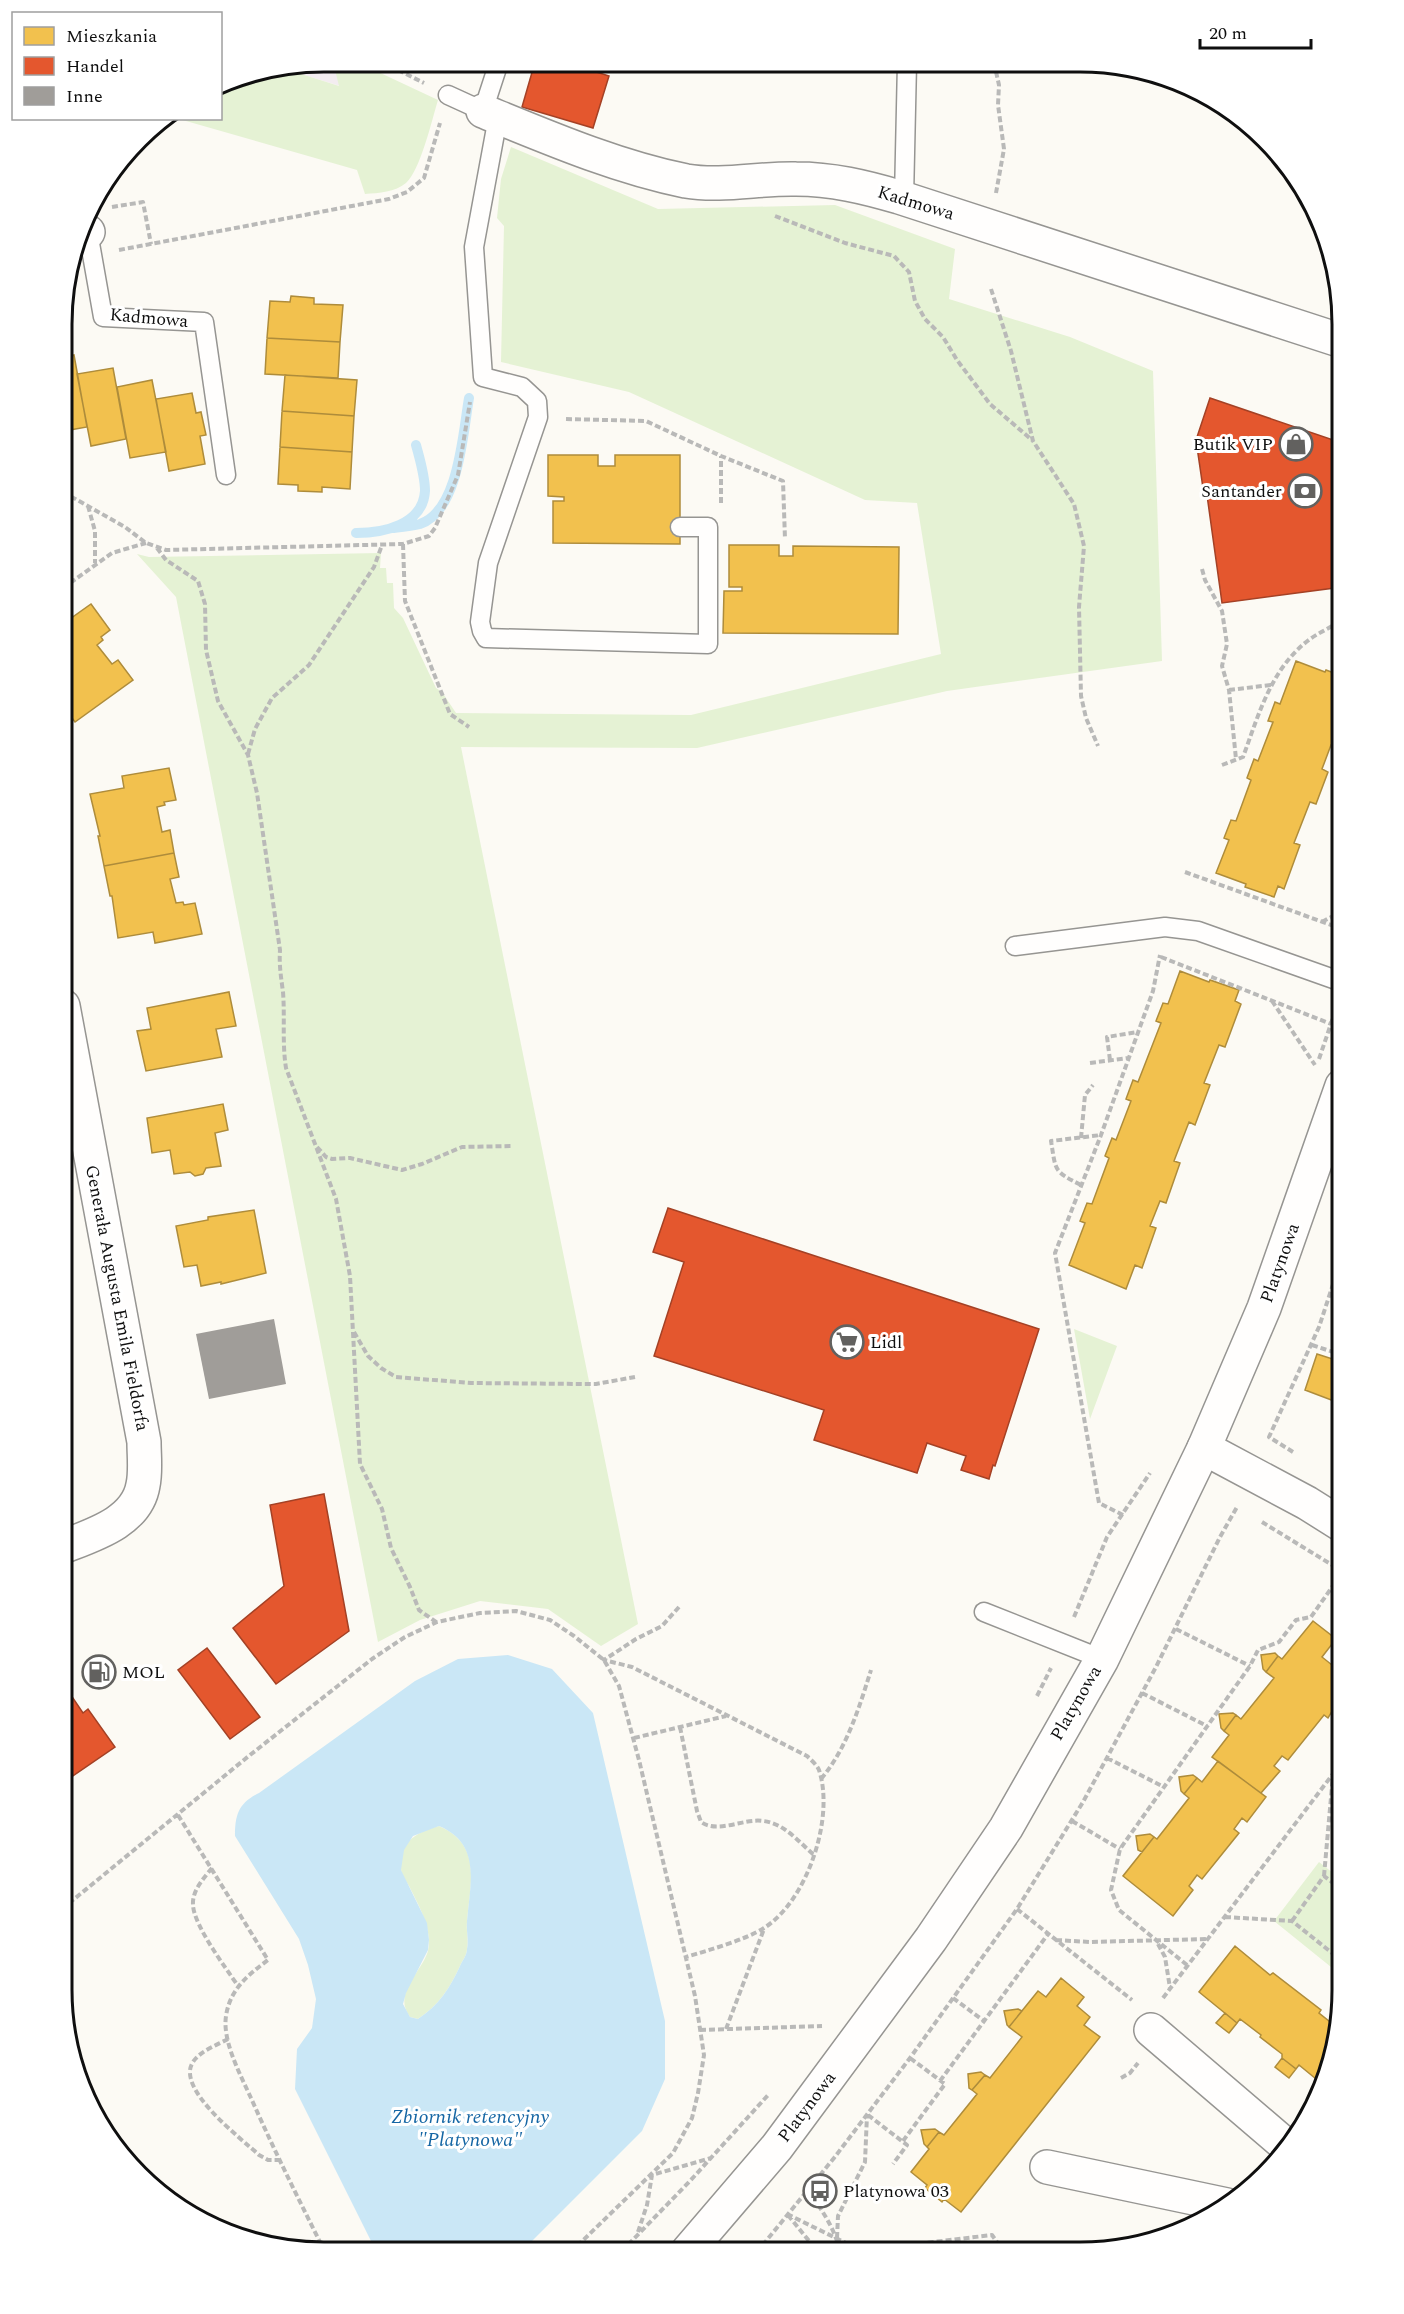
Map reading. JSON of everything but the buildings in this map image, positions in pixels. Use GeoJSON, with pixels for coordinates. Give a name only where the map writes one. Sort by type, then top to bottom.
{"type":"FeatureCollection","features":[{"type":"Feature","properties":{"kind":"street","name":"Kadmowa"},"geometry":{"type":"LineString","coordinates":[[491,114],[616,163],[688,181],[796,179],[849,183],[904,198],[1332,338]]}},
{"type":"Feature","properties":{"kind":"street","name":"Generała Augusta Emila Fieldorfa"},"geometry":{"type":"LineString","coordinates":[[72,1054],[144,1442],[143,1485],[136,1504],[118,1523],[72,1543]]}},
{"type":"Feature","properties":{"kind":"street","name":"Platynowa"},"geometry":{"type":"LineString","coordinates":[[696,2242],[777,2147],[931,1939],[1006,1828],[1102,1659],[1204,1448],[1264,1308],[1332,1114]]}},
{"type":"Feature","properties":{"kind":"street"},"geometry":{"type":"LineString","coordinates":[[1204,1448],[1332,1519]]}},
{"type":"Feature","properties":{"kind":"street"},"geometry":{"type":"LineString","coordinates":[[1154,2018],[1282,2141]]}},
{"type":"Feature","properties":{"kind":"street"},"geometry":{"type":"LineString","coordinates":[[1047,2168],[1215,2203]]}},
{"type":"Feature","properties":{"kind":"lane"},"geometry":{"type":"LineString","coordinates":[[497,72],[474,247],[483,377],[522,387],[537,401],[538,417],[488,563],[480,622],[482,631],[486,638],[708,644],[708,527],[680,527]]}},
{"type":"Feature","properties":{"kind":"lane"},"geometry":{"type":"LineString","coordinates":[[904,198],[907,72]]}},
{"type":"Feature","properties":{"kind":"lane"},"geometry":{"type":"LineString","coordinates":[[448,95],[491,114]]}},
{"type":"Feature","properties":{"kind":"lane","name":"Kadmowa"},"geometry":{"type":"LineString","coordinates":[[91,232],[103,317],[204,322],[226,475]]}},
{"type":"Feature","properties":{"kind":"lane"},"geometry":{"type":"LineString","coordinates":[[1016,946],[1165,927],[1198,931],[1332,978]]}},
{"type":"Feature","properties":{"kind":"lane"},"geometry":{"type":"LineString","coordinates":[[984,1612],[1102,1659]]}},
{"type":"Feature","properties":{"kind":"path"},"geometry":{"type":"LineString","coordinates":[[402,72],[448,95]]}},
{"type":"Feature","properties":{"kind":"path"},"geometry":{"type":"LineString","coordinates":[[996,72],[1004,149],[996,189],[1000,230]]}},
{"type":"Feature","properties":{"kind":"path"},"geometry":{"type":"LineString","coordinates":[[91,232],[151,244],[388,199],[407,192],[424,178],[432,150]]}},
{"type":"Feature","properties":{"kind":"path"},"geometry":{"type":"LineString","coordinates":[[734,181],[770,214],[845,243],[894,256],[909,272],[915,301],[925,319],[943,337],[990,404],[1033,441],[1074,504],[1084,546],[1078,607],[1081,696],[1086,718],[1098,746]]}},
{"type":"Feature","properties":{"kind":"path"},"geometry":{"type":"LineString","coordinates":[[91,232],[143,202],[151,244]]}},
{"type":"Feature","properties":{"kind":"path"},"geometry":{"type":"LineString","coordinates":[[991,289],[1011,351],[1033,441]]}},
{"type":"Feature","properties":{"kind":"path"},"geometry":{"type":"LineString","coordinates":[[72,497],[125,527],[146,543],[166,550],[403,544],[429,536],[435,528],[458,475],[471,399],[483,377]]}},
{"type":"Feature","properties":{"kind":"path"},"geometry":{"type":"LineString","coordinates":[[538,417],[646,421],[783,481],[785,539]]}},
{"type":"Feature","properties":{"kind":"path"},"geometry":{"type":"LineString","coordinates":[[721,510],[722,456]]}},
{"type":"Feature","properties":{"kind":"path"},"geometry":{"type":"LineString","coordinates":[[88,506],[95,531],[95,564]]}},
{"type":"Feature","properties":{"kind":"path"},"geometry":{"type":"LineString","coordinates":[[72,581],[112,553],[146,543]]}},
{"type":"Feature","properties":{"kind":"path"},"geometry":{"type":"LineString","coordinates":[[403,544],[405,601],[450,714],[469,727]]}},
{"type":"Feature","properties":{"kind":"path"},"geometry":{"type":"LineString","coordinates":[[248,755],[255,729],[272,698],[309,665],[374,567],[382,545]]}},
{"type":"Feature","properties":{"kind":"path"},"geometry":{"type":"LineString","coordinates":[[157,548],[166,560],[198,580],[205,604],[206,650],[218,701],[248,755],[258,793],[280,950],[286,1068],[336,1199],[350,1276],[360,1464],[382,1509],[391,1548],[419,1610],[437,1622]]}},
{"type":"Feature","properties":{"kind":"path"},"geometry":{"type":"LineString","coordinates":[[1202,569],[1205,580],[1222,611],[1227,644],[1222,666],[1228,690],[1236,759]]}},
{"type":"Feature","properties":{"kind":"path"},"geometry":{"type":"LineString","coordinates":[[1222,765],[1243,757],[1270,685],[1288,659],[1311,639],[1332,626]]}},
{"type":"Feature","properties":{"kind":"path"},"geometry":{"type":"LineString","coordinates":[[1228,690],[1270,685]]}},
{"type":"Feature","properties":{"kind":"path"},"geometry":{"type":"LineString","coordinates":[[1185,872],[1332,926]]}},
{"type":"Feature","properties":{"kind":"path"},"geometry":{"type":"LineString","coordinates":[[1322,922],[1332,916]]}},
{"type":"Feature","properties":{"kind":"path"},"geometry":{"type":"LineString","coordinates":[[1123,1515],[1099,1503],[1055,1253],[1153,992],[1165,927]]}},
{"type":"Feature","properties":{"kind":"path"},"geometry":{"type":"LineString","coordinates":[[1160,957],[1330,1024]]}},
{"type":"Feature","properties":{"kind":"path"},"geometry":{"type":"LineString","coordinates":[[1271,1001],[1316,1066]]}},
{"type":"Feature","properties":{"kind":"path"},"geometry":{"type":"LineString","coordinates":[[1110,1060],[1107,1037],[1137,1032]]}},
{"type":"Feature","properties":{"kind":"path"},"geometry":{"type":"LineString","coordinates":[[1090,1063],[1128,1058]]}},
{"type":"Feature","properties":{"kind":"path"},"geometry":{"type":"LineString","coordinates":[[1081,1138],[1085,1095],[1093,1085]]}},
{"type":"Feature","properties":{"kind":"path"},"geometry":{"type":"LineString","coordinates":[[1081,1185],[1062,1176],[1056,1169],[1051,1141],[1101,1135]]}},
{"type":"Feature","properties":{"kind":"path"},"geometry":{"type":"LineString","coordinates":[[315,1145],[326,1157],[332,1159],[350,1158],[402,1170],[462,1147],[512,1146]]}},
{"type":"Feature","properties":{"kind":"path"},"geometry":{"type":"LineString","coordinates":[[1300,1456],[1269,1437],[1312,1345],[1332,1286]]}},
{"type":"Feature","properties":{"kind":"path"},"geometry":{"type":"LineString","coordinates":[[353,1331],[368,1356],[381,1368],[396,1377],[471,1383],[596,1384],[635,1377]]}},
{"type":"Feature","properties":{"kind":"path"},"geometry":{"type":"LineString","coordinates":[[1312,1345],[1332,1352]]}},
{"type":"Feature","properties":{"kind":"path"},"geometry":{"type":"LineString","coordinates":[[1032,1705],[1062,1644],[1107,1537],[1135,1496]]}},
{"type":"Feature","properties":{"kind":"path"},"geometry":{"type":"LineString","coordinates":[[765,2242],[910,2058],[1017,1909],[1072,1821],[1107,1758],[1176,1629],[1236,1507],[1246,1513]]}},
{"type":"Feature","properties":{"kind":"path"},"geometry":{"type":"LineString","coordinates":[[1255,1518],[1332,1566]]}},
{"type":"Feature","properties":{"kind":"path"},"geometry":{"type":"LineString","coordinates":[[1187,1965],[1119,1910],[1111,1890],[1120,1849],[1250,1666],[1258,1650],[1279,1642],[1296,1620],[1311,1617],[1332,1587]]}},
{"type":"Feature","properties":{"kind":"path"},"geometry":{"type":"LineString","coordinates":[[604,1660],[636,1639],[662,1626],[679,1607]]}},
{"type":"Feature","properties":{"kind":"path"},"geometry":{"type":"LineString","coordinates":[[72,1901],[372,1659],[405,1636],[437,1622],[480,1613],[516,1611],[550,1620],[604,1660],[632,1667],[807,1756],[819,1768],[823,1809],[810,1870],[801,1889],[780,1915],[764,1929],[686,1957]]}},
{"type":"Feature","properties":{"kind":"path"},"geometry":{"type":"LineString","coordinates":[[1176,1629],[1250,1666]]}},
{"type":"Feature","properties":{"kind":"path"},"geometry":{"type":"LineString","coordinates":[[581,2242],[673,2153],[692,2118],[704,2055],[695,1996],[634,1738],[619,1686],[604,1660]]}},
{"type":"Feature","properties":{"kind":"path"},"geometry":{"type":"LineString","coordinates":[[820,1779],[828,1770],[853,1725],[872,1670]]}},
{"type":"Feature","properties":{"kind":"path"},"geometry":{"type":"LineString","coordinates":[[1142,1693],[1207,1726]]}},
{"type":"Feature","properties":{"kind":"path"},"geometry":{"type":"LineString","coordinates":[[634,1738],[727,1716]]}},
{"type":"Feature","properties":{"kind":"path"},"geometry":{"type":"LineString","coordinates":[[680,1727],[697,1811],[702,1822],[714,1826],[764,1821],[789,1832],[814,1855]]}},
{"type":"Feature","properties":{"kind":"path"},"geometry":{"type":"LineString","coordinates":[[1107,1758],[1164,1787]]}},
{"type":"Feature","properties":{"kind":"path"},"geometry":{"type":"LineString","coordinates":[[1154,2018],[1170,1988],[1332,1776]]}},
{"type":"Feature","properties":{"kind":"path"},"geometry":{"type":"LineString","coordinates":[[1292,1921],[1324,1876],[1332,1786]]}},
{"type":"Feature","properties":{"kind":"path"},"geometry":{"type":"LineString","coordinates":[[178,1815],[268,1960],[244,1978],[233,1994],[226,2016],[225,2031],[235,2062],[279,2160],[320,2242]]}},
{"type":"Feature","properties":{"kind":"path"},"geometry":{"type":"LineString","coordinates":[[1072,1821],[1120,1849]]}},
{"type":"Feature","properties":{"kind":"path"},"geometry":{"type":"LineString","coordinates":[[212,1868],[200,1883],[192,1905],[205,1935],[238,1986]]}},
{"type":"Feature","properties":{"kind":"path"},"geometry":{"type":"LineString","coordinates":[[1324,1876],[1332,1882]]}},
{"type":"Feature","properties":{"kind":"path"},"geometry":{"type":"LineString","coordinates":[[1017,1909],[1133,2001]]}},
{"type":"Feature","properties":{"kind":"path"},"geometry":{"type":"LineString","coordinates":[[1224,1917],[1292,1921],[1332,1953]]}},
{"type":"Feature","properties":{"kind":"path"},"geometry":{"type":"LineString","coordinates":[[726,2029],[764,1929]]}},
{"type":"Feature","properties":{"kind":"path"},"geometry":{"type":"LineString","coordinates":[[940,2081],[1048,1934]]}},
{"type":"Feature","properties":{"kind":"path"},"geometry":{"type":"LineString","coordinates":[[1056,1940],[1090,1942],[1208,1938]]}},
{"type":"Feature","properties":{"kind":"path"},"geometry":{"type":"LineString","coordinates":[[1156,1941],[1165,1957],[1170,1988]]}},
{"type":"Feature","properties":{"kind":"path"},"geometry":{"type":"LineString","coordinates":[[953,1998],[984,2021]]}},
{"type":"Feature","properties":{"kind":"path"},"geometry":{"type":"LineString","coordinates":[[700,2030],[825,2026],[819,2034]]}},
{"type":"Feature","properties":{"kind":"path"},"geometry":{"type":"LineString","coordinates":[[228,2039],[204,2052],[192,2062],[190,2072],[197,2095],[259,2155],[268,2160],[279,2160]]}},
{"type":"Feature","properties":{"kind":"path"},"geometry":{"type":"LineString","coordinates":[[903,2141],[945,2084],[910,2058]]}},
{"type":"Feature","properties":{"kind":"path"},"geometry":{"type":"LineString","coordinates":[[630,2242],[711,2158],[773,2089]]}},
{"type":"Feature","properties":{"kind":"path"},"geometry":{"type":"LineString","coordinates":[[867,2114],[907,2145],[893,2164]]}},
{"type":"Feature","properties":{"kind":"path"},"geometry":{"type":"LineString","coordinates":[[838,2242],[838,2216],[865,2162],[867,2114]]}},
{"type":"Feature","properties":{"kind":"path"},"geometry":{"type":"LineString","coordinates":[[652,2175],[711,2158]]}},
{"type":"Feature","properties":{"kind":"path"},"geometry":{"type":"LineString","coordinates":[[638,2233],[647,2205],[652,2175]]}},
{"type":"Feature","properties":{"kind":"path"},"geometry":{"type":"LineString","coordinates":[[808,2190],[837,2238]]}},
{"type":"Feature","properties":{"kind":"path"},"geometry":{"type":"LineString","coordinates":[[787,2214],[844,2242]]}},
{"type":"Feature","properties":{"kind":"path"},"geometry":{"type":"LineString","coordinates":[[787,2214],[810,2242]]}},
{"type":"Feature","properties":{"kind":"path"},"geometry":{"type":"LineString","coordinates":[[933,2242],[992,2235],[996,2242]]}},
{"type":"Feature","properties":{"kind":"shaded area"},"geometry":{"type":"Polygon","coordinates":[[[336,72],[340,86],[299,74],[336,72]]]}},
{"type":"Feature","properties":{"kind":"green space"},"geometry":{"type":"Polygon","coordinates":[[[336,72],[378,72],[438,100],[416,168],[402,186],[387,192],[365,194],[357,170],[182,120],[222,120],[222,94],[243,85],[275,77],[300,73],[339,86],[336,72]]]}},
{"type":"Feature","properties":{"kind":"green space"},"geometry":{"type":"Polygon","coordinates":[[[511,147],[658,209],[835,205],[955,249],[949,299],[1070,337],[1153,371],[1162,661],[947,691],[697,748],[461,747],[638,1624],[601,1646],[548,1609],[480,1601],[420,1620],[378,1642],[176,597],[137,554],[149,557],[381,553],[380,568],[386,568],[387,583],[393,583],[394,608],[403,618],[436,688],[442,692],[456,713],[691,715],[941,654],[917,503],[865,500],[629,392],[501,362],[504,226],[497,218],[501,179],[511,147]]]}},
{"type":"Feature","properties":{"kind":"green space"},"geometry":{"type":"Polygon","coordinates":[[[1074,1329],[1117,1346],[1090,1419],[1074,1329]]]}},
{"type":"Feature","properties":{"kind":"green space"},"geometry":{"type":"Polygon","coordinates":[[[439,1826],[453,1834],[462,1844],[471,1866],[468,1946],[448,1989],[432,2008],[418,2019],[410,2017],[404,2000],[410,1983],[425,1959],[429,1943],[427,1926],[402,1873],[401,1860],[406,1845],[411,1840],[423,1831],[439,1826]]]}},
{"type":"Feature","properties":{"kind":"green space"},"geometry":{"type":"Polygon","coordinates":[[[1319,1862],[1332,1872],[1332,1967],[1274,1921],[1319,1862]]]}},
{"type":"Feature","properties":{"kind":"water","name":"Zbiornik retencyjny \"Platynowa\""},"geometry":{"type":"Polygon","coordinates":[[[508,1655],[552,1669],[593,1713],[665,2021],[665,2079],[642,2131],[531,2242],[372,2242],[295,2089],[297,2049],[312,2028],[316,1999],[308,1965],[299,1939],[235,1836],[237,1815],[247,1801],[415,1681],[458,1659],[508,1655]],[[439,1826],[413,1836],[404,1850],[401,1870],[427,1923],[429,1940],[428,1950],[406,1993],[403,2004],[410,2017],[418,2019],[443,1996],[467,1951],[471,1879],[468,1854],[453,1834],[439,1826]]]}},
{"type":"Feature","properties":{"kind":"waterway"},"geometry":{"type":"LineString","coordinates":[[393,528],[420,524],[433,516],[443,504],[457,469],[469,398]]}},
{"type":"Feature","properties":{"kind":"waterway"},"geometry":{"type":"LineString","coordinates":[[356,533],[389,529],[400,525],[417,512],[423,503],[425,491],[416,445]]}},
{"type":"Feature","properties":{"kind":"place","name":"Butik VIP"},"geometry":{"type":"Point","coordinates":[1296,444]}},
{"type":"Feature","properties":{"kind":"place","name":"Santander"},"geometry":{"type":"Point","coordinates":[1305,491]}},
{"type":"Feature","properties":{"kind":"place","name":"Lidl"},"geometry":{"type":"Point","coordinates":[847,1342]}},
{"type":"Feature","properties":{"kind":"place","name":"MOL"},"geometry":{"type":"Point","coordinates":[99,1672]}},
{"type":"Feature","properties":{"kind":"place","name":"Platynowa 03"},"geometry":{"type":"Point","coordinates":[820,2191]}}]}
